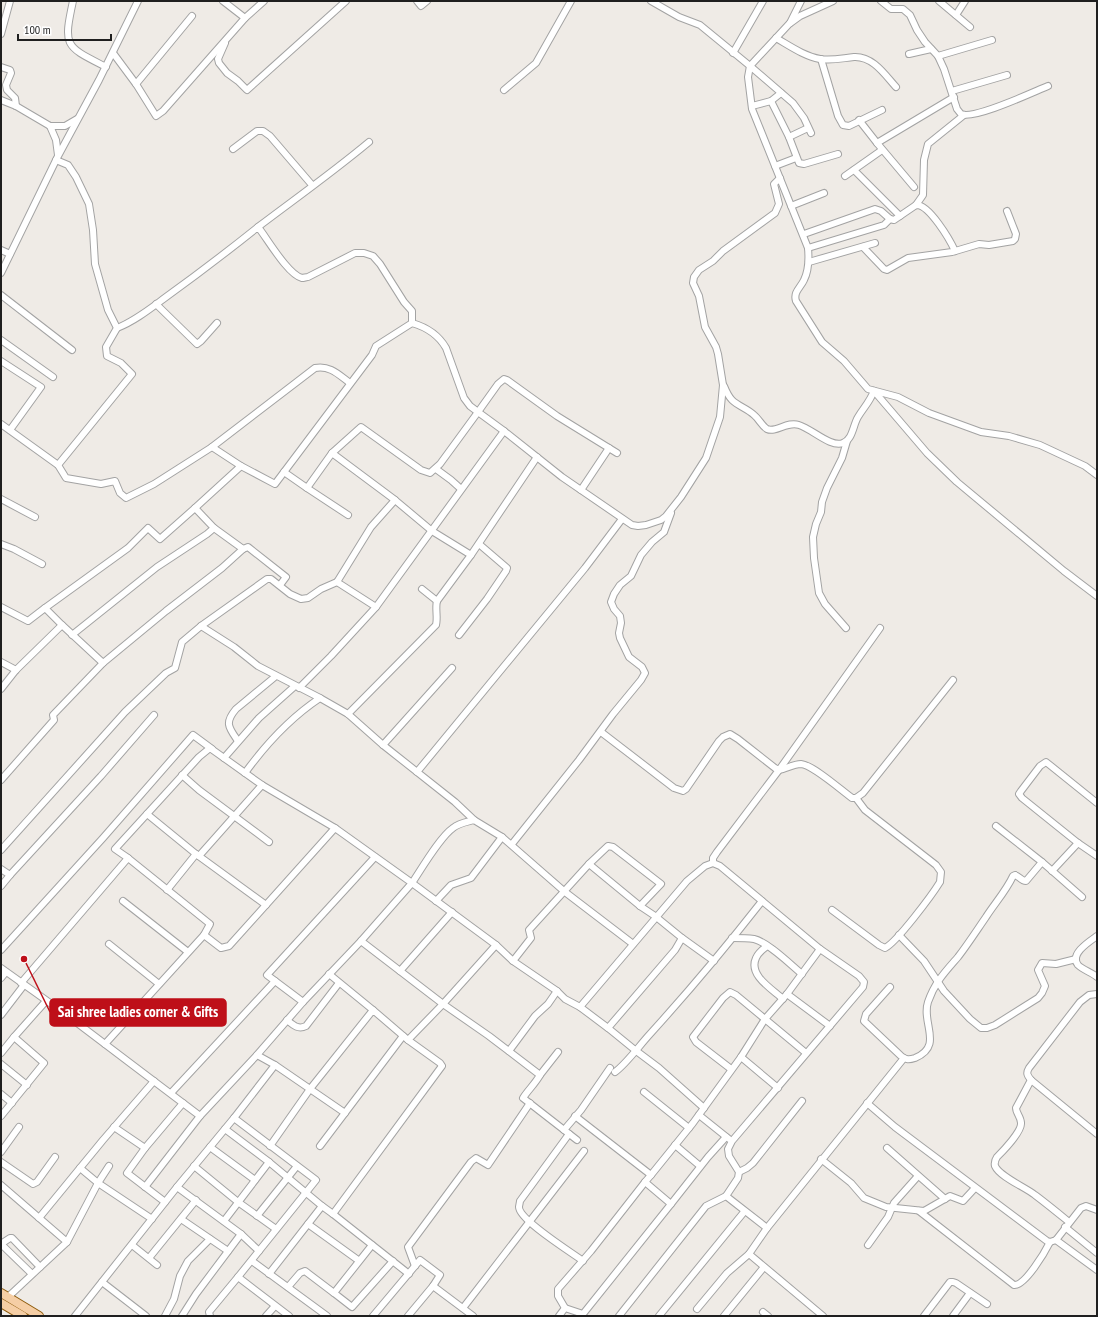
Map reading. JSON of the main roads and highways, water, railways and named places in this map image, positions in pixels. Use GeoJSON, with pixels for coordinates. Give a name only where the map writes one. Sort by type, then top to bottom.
{"type":"FeatureCollection","features":[{"type":"Feature","properties":{"kind":"main road"},"geometry":{"type":"LineString","coordinates":[[4,1295],[39,1316]]}},
{"type":"Feature","properties":{"kind":"main road"},"geometry":{"type":"LineString","coordinates":[[1,1303],[23,1316]]}},
{"type":"Feature","properties":{"kind":"place","name":"Sai shree ladies corner & Gifts"},"geometry":{"type":"Point","coordinates":[24,959]}}]}
